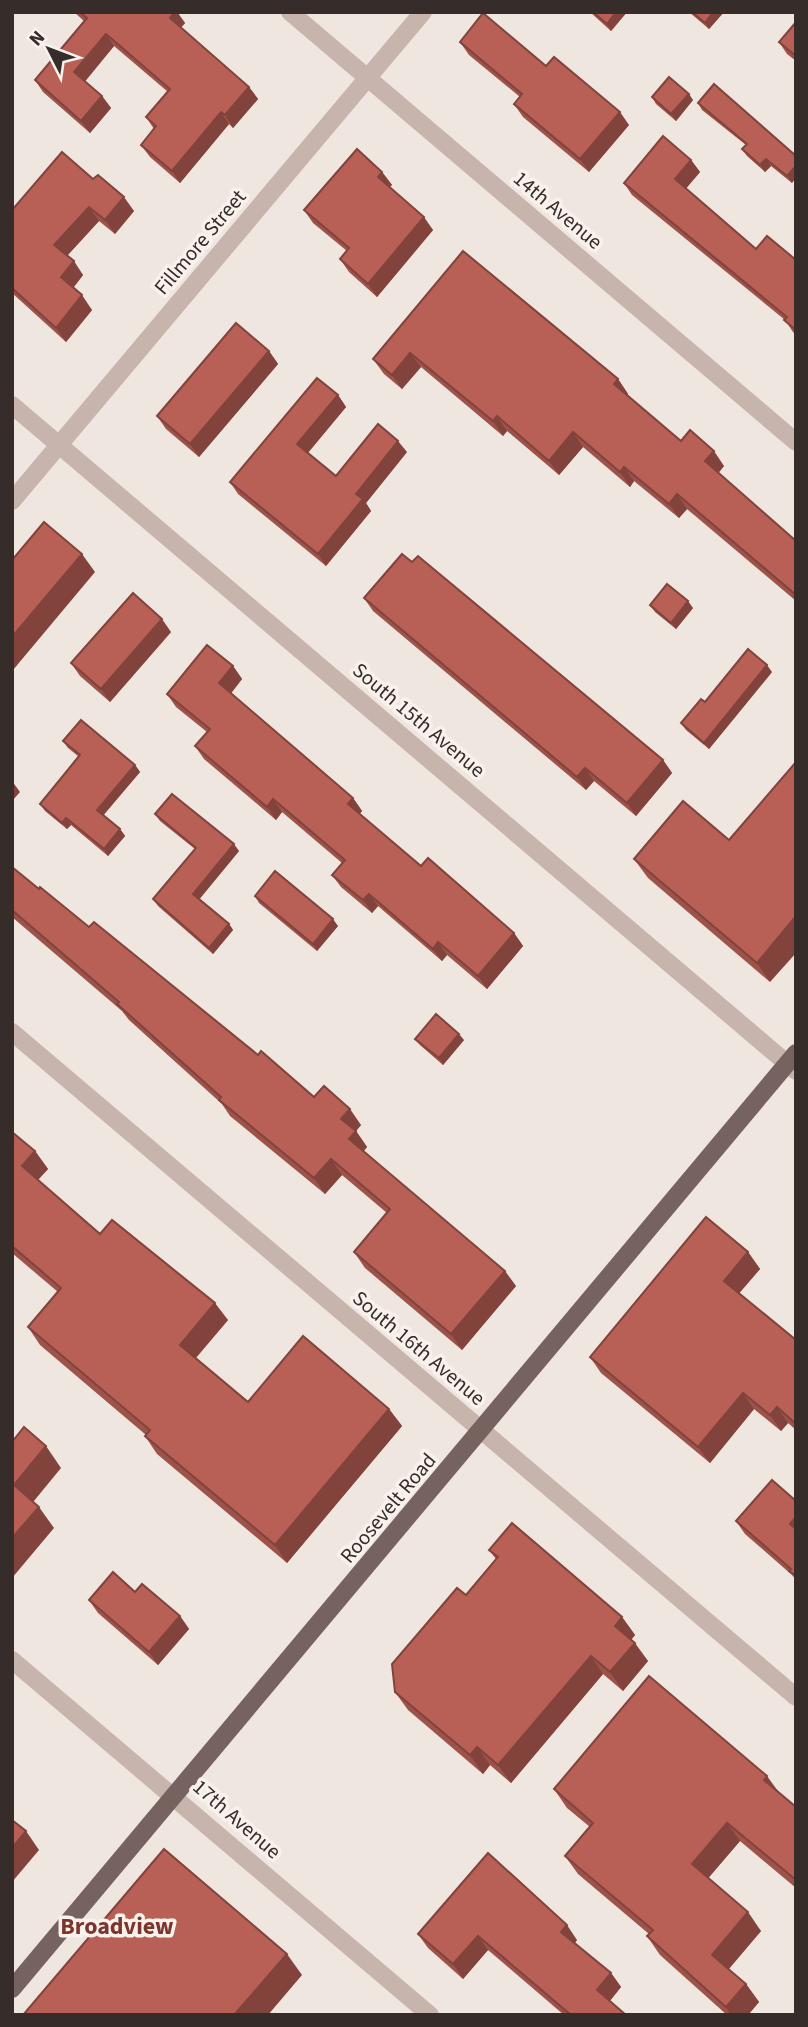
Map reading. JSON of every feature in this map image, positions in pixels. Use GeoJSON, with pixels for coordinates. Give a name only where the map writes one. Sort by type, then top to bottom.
{"type":"FeatureCollection","features":[{"type":"Feature","properties":{"kind":"main road","name":"Roosevelt Road"},"geometry":{"type":"LineString","coordinates":[[12,1989],[793,1063]]}},
{"type":"Feature","properties":{"kind":"street","name":"14th Avenue"},"geometry":{"type":"LineString","coordinates":[[290,12],[796,442]]}},
{"type":"Feature","properties":{"kind":"street","name":"Fillmore Street"},"geometry":{"type":"LineString","coordinates":[[12,501],[423,12]]}},
{"type":"Feature","properties":{"kind":"street","name":"South 15th Avenue"},"geometry":{"type":"LineString","coordinates":[[12,405],[793,1063]]}},
{"type":"Feature","properties":{"kind":"street","name":"South 16th Avenue"},"geometry":{"type":"LineString","coordinates":[[12,1032],[796,1697]]}},
{"type":"Feature","properties":{"kind":"street","name":"17th Avenue"},"geometry":{"type":"LineString","coordinates":[[12,1660],[430,2015]]}},
{"type":"Feature","properties":{"kind":"building"},"geometry":{"type":"Polygon","coordinates":[[[80,12],[175,12],[170,18],[249,87],[225,115],[221,112],[172,171],[141,145],[156,126],[146,117],[170,89],[106,34],[74,72],[102,96],[81,121],[35,80],[87,18],[80,12]]]}},
{"type":"Feature","properties":{"kind":"building"},"geometry":{"type":"Polygon","coordinates":[[[593,12],[616,12],[607,24],[593,12]]]}},
{"type":"Feature","properties":{"kind":"building"},"geometry":{"type":"Polygon","coordinates":[[[692,12],[713,12],[705,23],[692,12]]]}},
{"type":"Feature","properties":{"kind":"building"},"geometry":{"type":"Polygon","coordinates":[[[483,13],[546,66],[554,57],[620,112],[580,159],[514,104],[522,94],[460,42],[483,13]]]}},
{"type":"Feature","properties":{"kind":"building"},"geometry":{"type":"Polygon","coordinates":[[[796,22],[796,56],[779,42],[796,22]]]}},
{"type":"Feature","properties":{"kind":"building"},"geometry":{"type":"Polygon","coordinates":[[[669,77],[689,94],[671,114],[652,97],[669,77]]]}},
{"type":"Feature","properties":{"kind":"building"},"geometry":{"type":"Polygon","coordinates":[[[714,84],[796,156],[796,166],[787,176],[766,159],[760,165],[742,149],[747,144],[698,103],[714,84]]]}},
{"type":"Feature","properties":{"kind":"building"},"geometry":{"type":"Polygon","coordinates":[[[663,136],[691,160],[675,179],[756,249],[767,236],[796,260],[796,330],[784,320],[787,317],[624,183],[663,136]]]}},
{"type":"Feature","properties":{"kind":"building"},"geometry":{"type":"Polygon","coordinates":[[[357,149],[382,172],[378,177],[424,217],[368,284],[340,259],[349,248],[304,210],[357,149]]]}},
{"type":"Feature","properties":{"kind":"building"},"geometry":{"type":"Polygon","coordinates":[[[62,152],[93,179],[98,175],[124,197],[105,220],[89,207],[54,245],[74,261],[61,277],[82,295],[56,328],[12,288],[12,210],[62,152]]]}},
{"type":"Feature","properties":{"kind":"building"},"geometry":{"type":"Polygon","coordinates":[[[463,251],[618,379],[614,384],[681,441],[690,430],[714,451],[705,461],[796,541],[796,595],[677,494],[669,504],[624,467],[620,472],[573,432],[549,461],[497,416],[493,421],[410,353],[392,375],[373,359],[463,251]]]}},
{"type":"Feature","properties":{"kind":"building"},"geometry":{"type":"Polygon","coordinates":[[[236,323],[269,351],[190,444],[157,416],[236,323]]]}},
{"type":"Feature","properties":{"kind":"building"},"geometry":{"type":"Polygon","coordinates":[[[317,378],[338,395],[297,444],[336,476],[378,424],[398,441],[356,494],[363,499],[318,554],[230,482],[317,378]]]}},
{"type":"Feature","properties":{"kind":"building"},"geometry":{"type":"Polygon","coordinates":[[[44,522],[82,554],[12,637],[12,560],[44,522]]]}},
{"type":"Feature","properties":{"kind":"building"},"geometry":{"type":"Polygon","coordinates":[[[402,554],[412,562],[418,556],[663,760],[627,803],[585,768],[577,777],[364,598],[402,554]]]}},
{"type":"Feature","properties":{"kind":"building"},"geometry":{"type":"Polygon","coordinates":[[[667,584],[688,601],[671,623],[650,605],[667,584]]]}},
{"type":"Feature","properties":{"kind":"building"},"geometry":{"type":"Polygon","coordinates":[[[133,593],[162,619],[101,689],[71,663],[133,593]]]}},
{"type":"Feature","properties":{"kind":"building"},"geometry":{"type":"Polygon","coordinates":[[[207,645],[233,666],[219,683],[353,798],[348,804],[421,866],[428,858],[514,933],[478,976],[438,942],[433,949],[369,894],[363,900],[332,875],[345,860],[273,799],[267,807],[195,746],[210,729],[167,694],[207,645]]]}},
{"type":"Feature","properties":{"kind":"building"},"geometry":{"type":"Polygon","coordinates":[[[748,649],[767,665],[704,743],[681,723],[701,699],[705,702],[748,649]]]}},
{"type":"Feature","properties":{"kind":"building"},"geometry":{"type":"Polygon","coordinates":[[[81,720],[135,765],[97,810],[120,829],[104,849],[66,818],[62,823],[40,804],[80,755],[63,741],[81,720]]]}},
{"type":"Feature","properties":{"kind":"building"},"geometry":{"type":"Polygon","coordinates":[[[796,762],[796,916],[757,963],[634,859],[683,801],[729,840],[796,762]]]}},
{"type":"Feature","properties":{"kind":"building"},"geometry":{"type":"Polygon","coordinates":[[[172,794],[234,844],[193,894],[229,924],[209,948],[153,899],[196,848],[155,814],[172,794]]]}},
{"type":"Feature","properties":{"kind":"building"},"geometry":{"type":"Polygon","coordinates":[[[12,867],[89,927],[94,922],[258,1055],[261,1051],[314,1097],[324,1086],[350,1109],[341,1119],[356,1131],[349,1139],[505,1271],[451,1334],[354,1252],[390,1209],[331,1159],[314,1178],[219,1100],[221,1097],[117,1004],[119,1002],[12,910],[12,867]]]}},
{"type":"Feature","properties":{"kind":"building"},"geometry":{"type":"Polygon","coordinates":[[[275,871],[333,919],[313,944],[255,896],[275,871]]]}},
{"type":"Feature","properties":{"kind":"building"},"geometry":{"type":"Polygon","coordinates":[[[436,1014],[459,1034],[439,1058],[415,1039],[436,1014]]]}},
{"type":"Feature","properties":{"kind":"building"},"geometry":{"type":"Polygon","coordinates":[[[12,1132],[35,1151],[22,1166],[100,1234],[112,1220],[215,1303],[180,1345],[248,1402],[303,1336],[389,1409],[275,1545],[145,1436],[150,1430],[28,1327],[61,1288],[12,1246],[12,1132]]]}},
{"type":"Feature","properties":{"kind":"building"},"geometry":{"type":"Polygon","coordinates":[[[706,1217],[748,1252],[724,1281],[796,1340],[796,1424],[777,1407],[770,1415],[743,1393],[698,1447],[590,1357],[706,1217]]]}},
{"type":"Feature","properties":{"kind":"building"},"geometry":{"type":"Polygon","coordinates":[[[24,1427],[46,1446],[14,1485],[39,1507],[12,1538],[12,1442],[24,1427]]]}},
{"type":"Feature","properties":{"kind":"building"},"geometry":{"type":"Polygon","coordinates":[[[772,1480],[796,1501],[796,1517],[790,1524],[796,1529],[796,1576],[736,1521],[772,1480]]]}},
{"type":"Feature","properties":{"kind":"building"},"geometry":{"type":"Polygon","coordinates":[[[512,1523],[622,1617],[615,1626],[635,1643],[610,1672],[591,1656],[498,1765],[477,1747],[470,1755],[395,1692],[392,1664],[457,1588],[466,1595],[498,1557],[489,1550],[512,1523]]]}},
{"type":"Feature","properties":{"kind":"building"},"geometry":{"type":"Polygon","coordinates":[[[113,1572],[135,1592],[142,1584],[180,1616],[149,1652],[89,1600],[113,1572]]]}},
{"type":"Feature","properties":{"kind":"building"},"geometry":{"type":"Polygon","coordinates":[[[649,1676],[767,1776],[764,1780],[796,1807],[796,1880],[727,1823],[692,1864],[748,1912],[712,1955],[746,1984],[726,2007],[647,1936],[653,1930],[565,1856],[593,1823],[554,1789],[649,1676]]]}},
{"type":"Feature","properties":{"kind":"building"},"geometry":{"type":"Polygon","coordinates":[[[12,1820],[26,1831],[12,1848],[12,1820]]]}},
{"type":"Feature","properties":{"kind":"building"},"geometry":{"type":"Polygon","coordinates":[[[164,1849],[287,1954],[234,2015],[23,2015],[164,1849]]]}},
{"type":"Feature","properties":{"kind":"building"},"geometry":{"type":"Polygon","coordinates":[[[488,1853],[567,1925],[561,1932],[611,1973],[597,1990],[626,2015],[571,2015],[478,1936],[453,1964],[418,1934],[488,1853]]]}},
{"type":"Feature","properties":{"kind":"district","name":"Broadview"},"geometry":{"type":"Point","coordinates":[117,1926]}}]}
